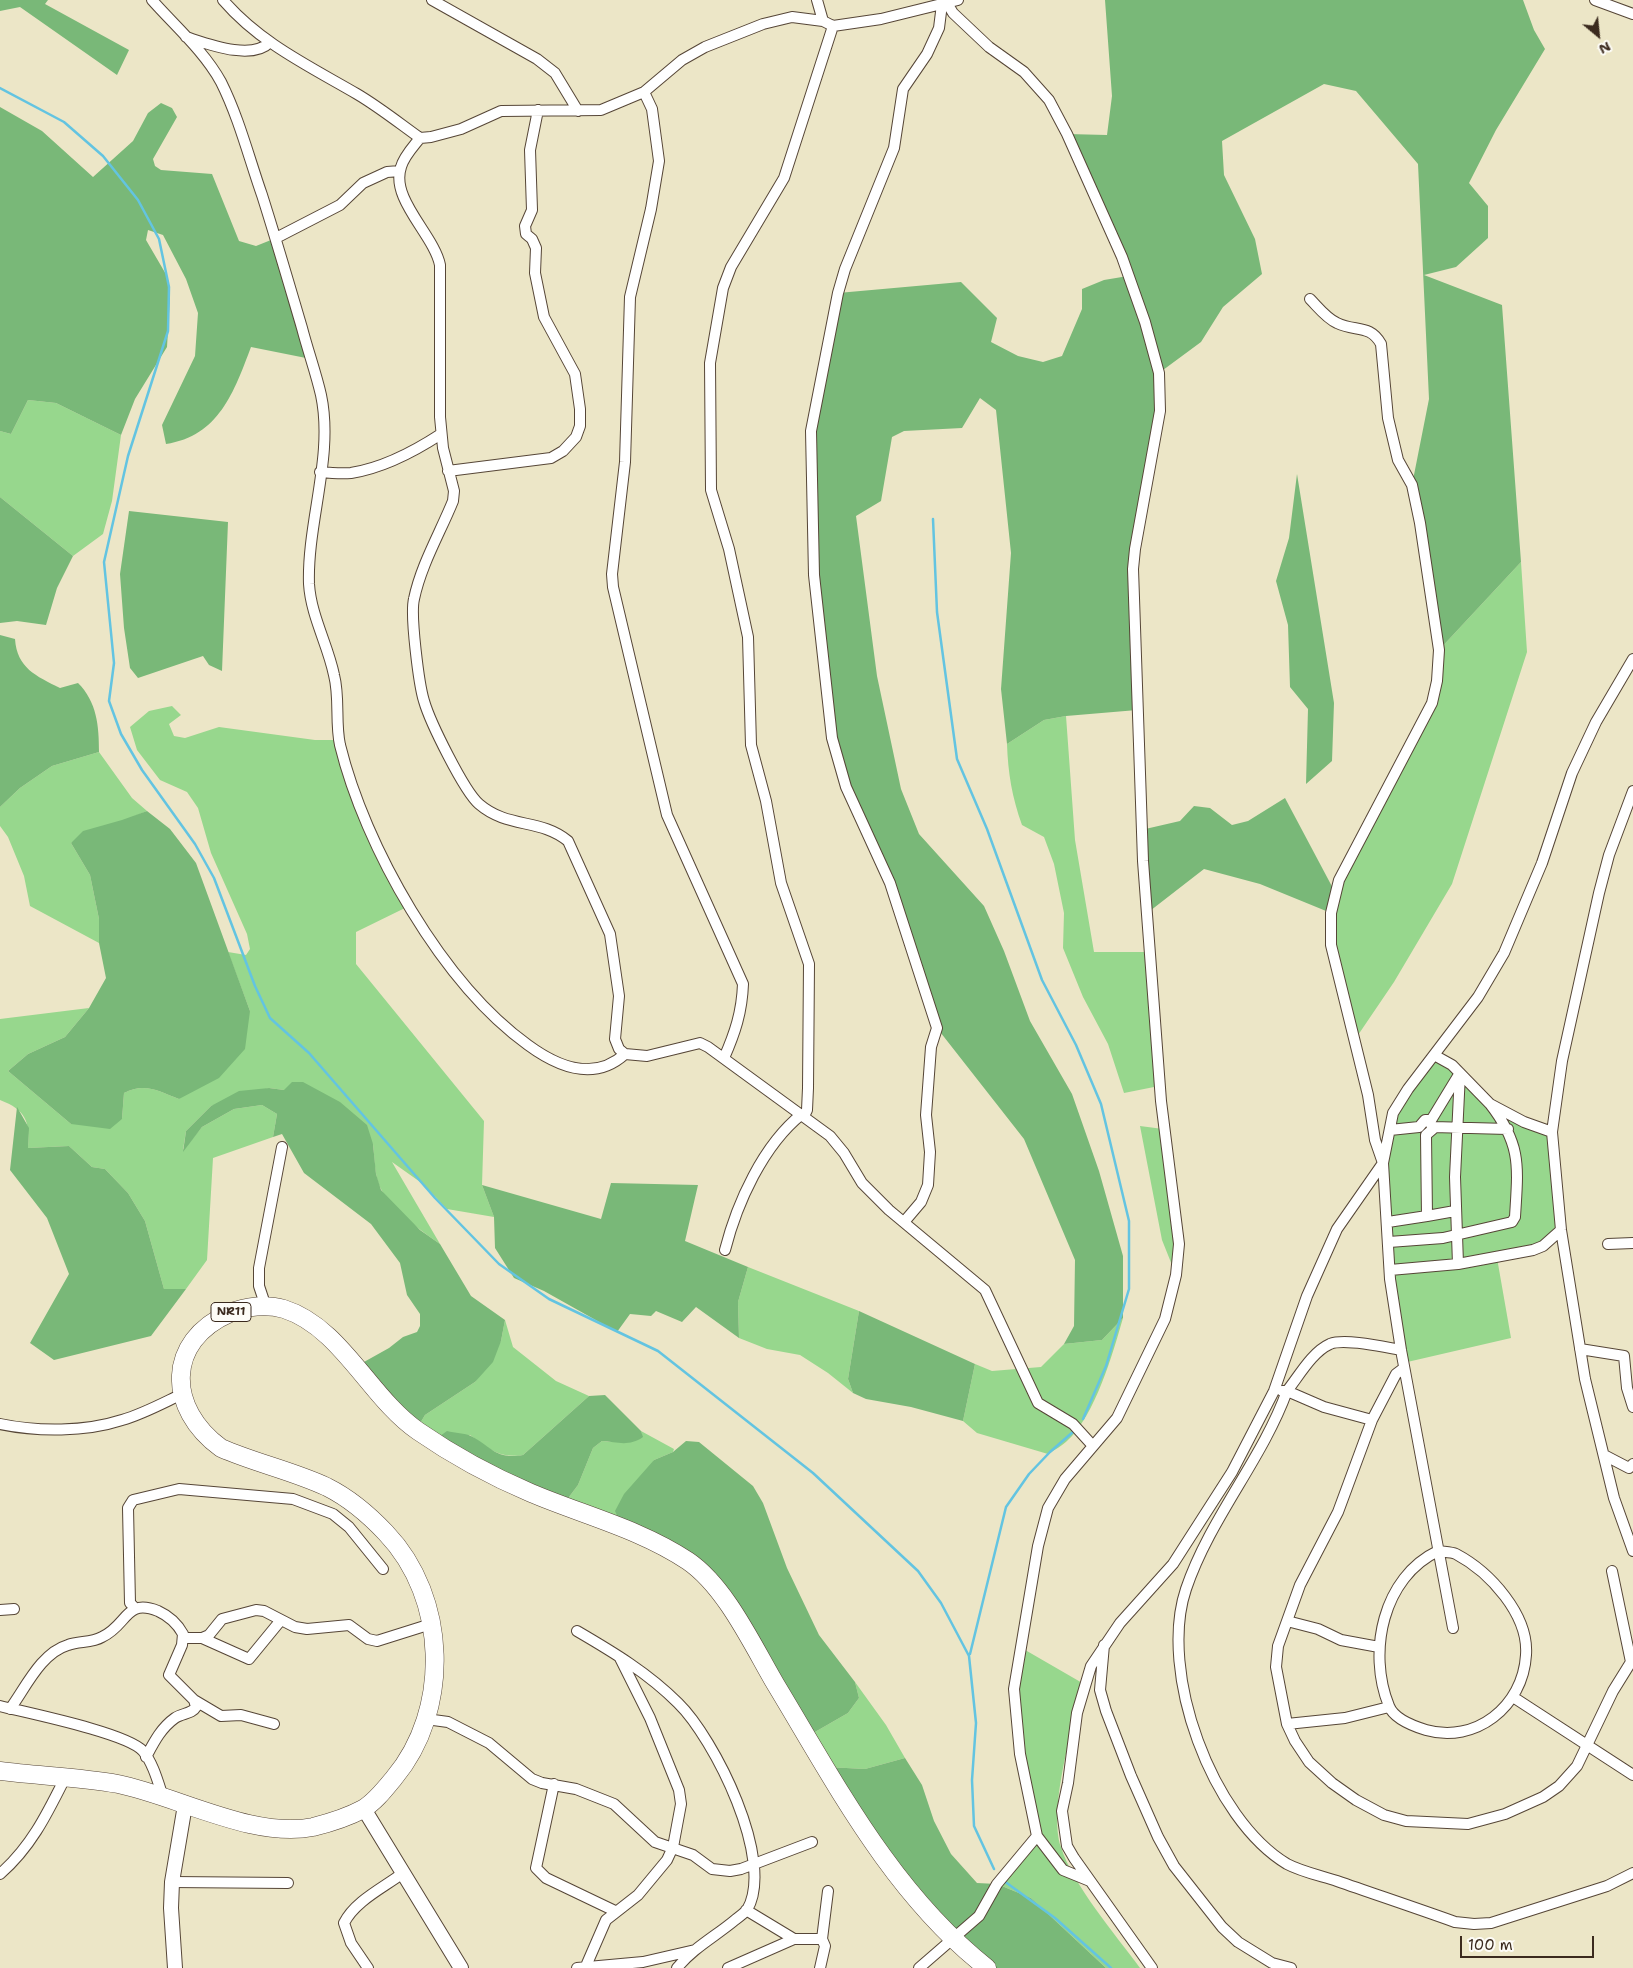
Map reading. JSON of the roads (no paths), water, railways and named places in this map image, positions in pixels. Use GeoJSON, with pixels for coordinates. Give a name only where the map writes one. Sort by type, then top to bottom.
{"type":"FeatureCollection","features":[{"type":"Feature","properties":{"kind":"highway","name":"NR11"},"geometry":{"type":"LineString","coordinates":[[0,1771],[119,1785],[223,1816],[289,1830],[330,1822],[364,1808],[390,1783],[409,1758],[426,1719],[434,1693],[436,1671],[428,1604],[408,1562],[386,1533],[351,1502],[328,1488],[220,1448],[207,1438],[186,1410],[182,1394],[182,1364],[193,1339],[219,1317],[237,1310],[266,1307],[281,1308],[292,1312],[329,1337],[397,1415],[468,1464],[531,1493],[662,1545],[692,1563],[710,1583],[741,1625],[880,1853],[922,1908],[952,1938],[987,1968]]}},
{"type":"Feature","properties":{"kind":"street"},"geometry":{"type":"LineString","coordinates":[[152,0],[220,81],[239,126],[276,238],[321,394],[325,422],[309,586],[316,620],[331,661],[337,687],[339,740],[361,809],[406,905],[461,980],[503,1026],[531,1048],[559,1064],[580,1070],[596,1070],[608,1066],[625,1054]]}},
{"type":"Feature","properties":{"kind":"street"},"geometry":{"type":"LineString","coordinates":[[223,0],[241,21],[289,57],[357,94],[420,138],[431,137],[461,128],[501,111],[601,110],[644,92],[682,60],[705,47],[755,27],[792,17],[823,21],[833,26],[881,19],[949,2]]}},
{"type":"Feature","properties":{"kind":"street"},"geometry":{"type":"LineString","coordinates":[[432,0],[538,60],[555,73],[578,111]]}},
{"type":"Feature","properties":{"kind":"street"},"geometry":{"type":"LineString","coordinates":[[817,0],[823,21]]}},
{"type":"Feature","properties":{"kind":"street"},"geometry":{"type":"LineString","coordinates":[[1595,0],[1633,14]]}},
{"type":"Feature","properties":{"kind":"street"},"geometry":{"type":"LineString","coordinates":[[904,1222],[921,1202],[928,1185],[930,1152],[926,1115],[931,1048],[937,1028],[890,882],[846,787],[832,738],[814,575],[811,431],[842,277],[894,148],[903,89],[927,54],[940,28],[949,2]]}},
{"type":"Feature","properties":{"kind":"street"},"geometry":{"type":"LineString","coordinates":[[949,2],[953,13],[989,47],[1024,72],[1049,100],[1067,134],[1122,257],[1145,322],[1159,373],[1160,411],[1134,549],[1138,750],[1154,1034],[1163,1129],[1176,1207],[1179,1244],[1176,1274],[1164,1319],[1117,1418],[1065,1479],[1048,1508],[1038,1546],[1020,1647],[1014,1701],[1020,1754],[1037,1836],[1063,1870],[1090,1881]]}},
{"type":"Feature","properties":{"kind":"street"},"geometry":{"type":"LineString","coordinates":[[725,1250],[734,1217],[771,1146],[789,1124],[807,1110],[809,964],[781,883],[766,801],[751,745],[748,638],[730,549],[711,490],[710,363],[723,288],[731,268],[784,178],[833,26]]}},
{"type":"Feature","properties":{"kind":"street"},"geometry":{"type":"LineString","coordinates":[[185,37],[212,46],[251,52],[259,51],[270,42]]}},
{"type":"Feature","properties":{"kind":"street"},"geometry":{"type":"LineString","coordinates":[[644,92],[652,109],[658,161],[650,216],[630,297],[625,462],[612,562],[613,580],[667,815],[743,984],[737,1028],[724,1058]]}},
{"type":"Feature","properties":{"kind":"street"},"geometry":{"type":"LineString","coordinates":[[448,471],[551,458],[570,446],[580,426],[579,392],[575,374],[544,317],[535,273],[536,248],[532,239],[526,234],[525,226],[532,210],[530,150],[538,110]]}},
{"type":"Feature","properties":{"kind":"street"},"geometry":{"type":"LineString","coordinates":[[420,138],[406,156],[400,171],[402,192],[436,252],[440,266],[441,434],[454,491],[453,501],[418,582],[413,601],[413,618],[424,701],[464,786],[478,803],[507,821],[545,827],[559,833],[568,841],[610,934],[620,996],[615,1039],[618,1048],[625,1054],[647,1056],[700,1043],[724,1058],[830,1136],[844,1153],[862,1183],[904,1222],[985,1290],[1038,1403],[1073,1424],[1093,1446]]}},
{"type":"Feature","properties":{"kind":"street"},"geometry":{"type":"LineString","coordinates":[[276,238],[340,205],[363,183],[387,172],[400,171]]}},
{"type":"Feature","properties":{"kind":"street"},"geometry":{"type":"LineString","coordinates":[[1310,298],[1336,323],[1370,331],[1376,335],[1381,344],[1388,418],[1398,460],[1410,481],[1414,495],[1439,650],[1437,681],[1432,703],[1342,874],[1331,913],[1330,945],[1333,960],[1368,1095],[1375,1140],[1384,1163]]}},
{"type":"Feature","properties":{"kind":"street"},"geometry":{"type":"LineString","coordinates":[[320,472],[351,473],[390,461],[418,448],[441,434]]}},
{"type":"Feature","properties":{"kind":"street"},"geometry":{"type":"LineString","coordinates":[[1453,1628],[1404,1368],[1390,1270],[1384,1163],[1393,1113],[1478,997],[1504,953],[1542,863],[1572,773],[1596,722],[1633,659]]}},
{"type":"Feature","properties":{"kind":"street"},"geometry":{"type":"LineString","coordinates":[[1633,791],[1609,855],[1599,893],[1562,1061],[1552,1132],[1561,1230],[1580,1349],[1614,1498],[1633,1551]]}},
{"type":"Feature","properties":{"kind":"street"},"geometry":{"type":"LineString","coordinates":[[1389,1242],[1443,1238],[1512,1222],[1515,1217],[1517,1152],[1508,1129],[1490,1104],[1452,1065],[1434,1055]]}},
{"type":"Feature","properties":{"kind":"street"},"geometry":{"type":"LineString","coordinates":[[1427,1216],[1426,1135],[1430,1133],[1431,1124],[1460,1073]]}},
{"type":"Feature","properties":{"kind":"street"},"geometry":{"type":"LineString","coordinates":[[1458,1264],[1458,1234],[1455,1211],[1456,1128],[1460,1073]]}},
{"type":"Feature","properties":{"kind":"street"},"geometry":{"type":"LineString","coordinates":[[1490,1104],[1524,1122],[1552,1132]]}},
{"type":"Feature","properties":{"kind":"street"},"geometry":{"type":"LineString","coordinates":[[1390,1130],[1418,1127],[1425,1120],[1431,1124],[1456,1128],[1508,1129]]}},
{"type":"Feature","properties":{"kind":"street"},"geometry":{"type":"LineString","coordinates":[[266,1307],[259,1286],[259,1268],[282,1147]]}},
{"type":"Feature","properties":{"kind":"street"},"geometry":{"type":"LineString","coordinates":[[1152,1968],[1067,1846],[1062,1811],[1068,1783],[1077,1713],[1092,1666],[1104,1644],[1173,1564],[1232,1472],[1274,1391],[1308,1296],[1338,1228],[1384,1163]]}},
{"type":"Feature","properties":{"kind":"street"},"geometry":{"type":"LineString","coordinates":[[1388,1222],[1455,1211]]}},
{"type":"Feature","properties":{"kind":"street"},"geometry":{"type":"LineString","coordinates":[[1390,1270],[1458,1264],[1533,1250],[1544,1246],[1561,1230]]}},
{"type":"Feature","properties":{"kind":"street"},"geometry":{"type":"LineString","coordinates":[[1608,1244],[1633,1243]]}},
{"type":"Feature","properties":{"kind":"street"},"geometry":{"type":"LineString","coordinates":[[1401,1350],[1332,1343],[1314,1357],[1287,1390],[1280,1410],[1220,1514],[1199,1557],[1185,1591],[1177,1642],[1178,1666],[1192,1724],[1209,1769],[1232,1808],[1264,1848],[1289,1865],[1455,1922],[1491,1923],[1607,1886],[1633,1872]]}},
{"type":"Feature","properties":{"kind":"street"},"geometry":{"type":"LineString","coordinates":[[1580,1349],[1624,1356],[1627,1388],[1633,1406]]}},
{"type":"Feature","properties":{"kind":"street"},"geometry":{"type":"LineString","coordinates":[[1404,1368],[1396,1374],[1372,1420],[1338,1512],[1300,1586],[1278,1646],[1276,1667],[1287,1724],[1295,1741],[1309,1762],[1332,1783],[1356,1800],[1384,1814],[1406,1821],[1468,1824],[1505,1814],[1543,1797],[1559,1786],[1577,1766],[1613,1691],[1632,1662],[1612,1571]]}},
{"type":"Feature","properties":{"kind":"street"},"geometry":{"type":"LineString","coordinates":[[1274,1391],[1287,1390],[1324,1407],[1372,1420]]}},
{"type":"Feature","properties":{"kind":"street"},"geometry":{"type":"LineString","coordinates":[[0,1424],[46,1429],[97,1426],[139,1414],[182,1394]]}},
{"type":"Feature","properties":{"kind":"street"},"geometry":{"type":"LineString","coordinates":[[1604,1455],[1629,1468],[1633,1464]]}},
{"type":"Feature","properties":{"kind":"street"},"geometry":{"type":"LineString","coordinates":[[135,1608],[130,1604],[128,1508],[133,1500],[179,1489],[293,1499],[333,1514],[349,1527],[383,1569]]}},
{"type":"Feature","properties":{"kind":"street"},"geometry":{"type":"LineString","coordinates":[[1438,1551],[1455,1553],[1485,1574],[1505,1595],[1521,1625],[1526,1655],[1513,1697],[1497,1715],[1462,1733],[1441,1734],[1409,1724],[1389,1708],[1379,1648],[1384,1618],[1396,1590],[1412,1567],[1438,1551]]}},
{"type":"Feature","properties":{"kind":"street"},"geometry":{"type":"LineString","coordinates":[[163,1797],[157,1778],[146,1757],[136,1746],[122,1738],[5,1708],[52,1654],[70,1644],[101,1638],[123,1622],[129,1612],[140,1606],[170,1618],[181,1629],[184,1638],[169,1675],[194,1700],[220,1716],[241,1714],[274,1724]]}},
{"type":"Feature","properties":{"kind":"street"},"geometry":{"type":"LineString","coordinates":[[0,1610],[14,1610]]}},
{"type":"Feature","properties":{"kind":"street"},"geometry":{"type":"LineString","coordinates":[[184,1638],[202,1638],[209,1635],[222,1619],[256,1610],[264,1611],[281,1620],[307,1629],[349,1625],[368,1639],[377,1641],[431,1624]]}},
{"type":"Feature","properties":{"kind":"street"},"geometry":{"type":"LineString","coordinates":[[202,1638],[249,1659],[281,1620]]}},
{"type":"Feature","properties":{"kind":"street"},"geometry":{"type":"LineString","coordinates":[[1287,1621],[1318,1629],[1341,1640],[1379,1648]]}},
{"type":"Feature","properties":{"kind":"street"},"geometry":{"type":"LineString","coordinates":[[577,1631],[639,1668],[680,1704],[696,1724],[724,1772],[740,1807],[755,1864],[753,1890],[746,1910],[695,1950],[677,1968]]}},
{"type":"Feature","properties":{"kind":"street"},"geometry":{"type":"LineString","coordinates":[[1104,1644],[1100,1690],[1106,1711],[1154,1828],[1174,1866],[1222,1927],[1238,1942],[1272,1963],[1291,1968]]}},
{"type":"Feature","properties":{"kind":"street"},"geometry":{"type":"LineString","coordinates":[[582,1967],[606,1920],[615,1911],[638,1895],[667,1860],[673,1847],[681,1804],[679,1790],[650,1718],[620,1657]]}},
{"type":"Feature","properties":{"kind":"street"},"geometry":{"type":"LineString","coordinates":[[1513,1697],[1633,1776]]}},
{"type":"Feature","properties":{"kind":"street"},"geometry":{"type":"LineString","coordinates":[[146,1757],[163,1729],[181,1715],[195,1710],[194,1700]]}},
{"type":"Feature","properties":{"kind":"street"},"geometry":{"type":"LineString","coordinates":[[1287,1724],[1345,1718],[1389,1708]]}},
{"type":"Feature","properties":{"kind":"street"},"geometry":{"type":"LineString","coordinates":[[426,1719],[448,1722],[490,1743],[532,1779],[542,1783],[576,1789],[604,1798],[622,1808],[643,1833],[655,1842],[693,1855],[712,1869],[721,1871],[740,1869],[812,1842]]}},
{"type":"Feature","properties":{"kind":"street"},"geometry":{"type":"LineString","coordinates":[[0,1874],[18,1858],[42,1824],[65,1778]]}},
{"type":"Feature","properties":{"kind":"street"},"geometry":{"type":"LineString","coordinates":[[554,1784],[536,1868],[546,1878],[615,1911]]}},
{"type":"Feature","properties":{"kind":"street"},"geometry":{"type":"LineString","coordinates":[[175,1968],[171,1908],[172,1882],[185,1805]]}},
{"type":"Feature","properties":{"kind":"street"},"geometry":{"type":"LineString","coordinates":[[364,1808],[462,1968]]}},
{"type":"Feature","properties":{"kind":"street"},"geometry":{"type":"LineString","coordinates":[[919,1968],[979,1916],[997,1884],[1037,1836]]}},
{"type":"Feature","properties":{"kind":"street"},"geometry":{"type":"LineString","coordinates":[[368,1968],[351,1943],[344,1923],[349,1913],[403,1873]]}},
{"type":"Feature","properties":{"kind":"street"},"geometry":{"type":"LineString","coordinates":[[172,1882],[288,1883]]}},
{"type":"Feature","properties":{"kind":"street"},"geometry":{"type":"LineString","coordinates":[[820,1968],[825,1946],[822,1939],[828,1891]]}},
{"type":"Feature","properties":{"kind":"street"},"geometry":{"type":"LineString","coordinates":[[746,1910],[794,1938]]}},
{"type":"Feature","properties":{"kind":"street"},"geometry":{"type":"LineString","coordinates":[[728,1968],[794,1938],[822,1939]]}},
{"type":"Feature","properties":{"kind":"street"},"geometry":{"type":"LineString","coordinates":[[582,1967],[643,1962],[695,1950]]}},
{"type":"Feature","properties":{"kind":"waterway"},"geometry":{"type":"LineString","coordinates":[[0,88],[64,122],[103,156],[138,200],[159,239],[169,287],[168,331],[128,456],[104,562],[114,663],[109,701],[121,734],[142,770],[195,844],[214,878],[255,986],[270,1018],[309,1053],[435,1198],[499,1264],[549,1299],[658,1351],[813,1473],[918,1571],[941,1603],[969,1656],[976,1723],[972,1780],[974,1826],[994,1869]]}},
{"type":"Feature","properties":{"kind":"waterway"},"geometry":{"type":"LineString","coordinates":[[933,519],[937,612],[957,759],[987,829],[1042,980],[1076,1045],[1101,1104],[1129,1221],[1129,1289],[1106,1366],[1083,1419]]}},
{"type":"Feature","properties":{"kind":"waterway"},"geometry":{"type":"LineString","coordinates":[[970,1654],[1006,1507],[1029,1474],[1074,1431]]}},
{"type":"Feature","properties":{"kind":"waterway"},"geometry":{"type":"LineString","coordinates":[[1004,1881],[1055,1918],[1111,1968]]}}]}
